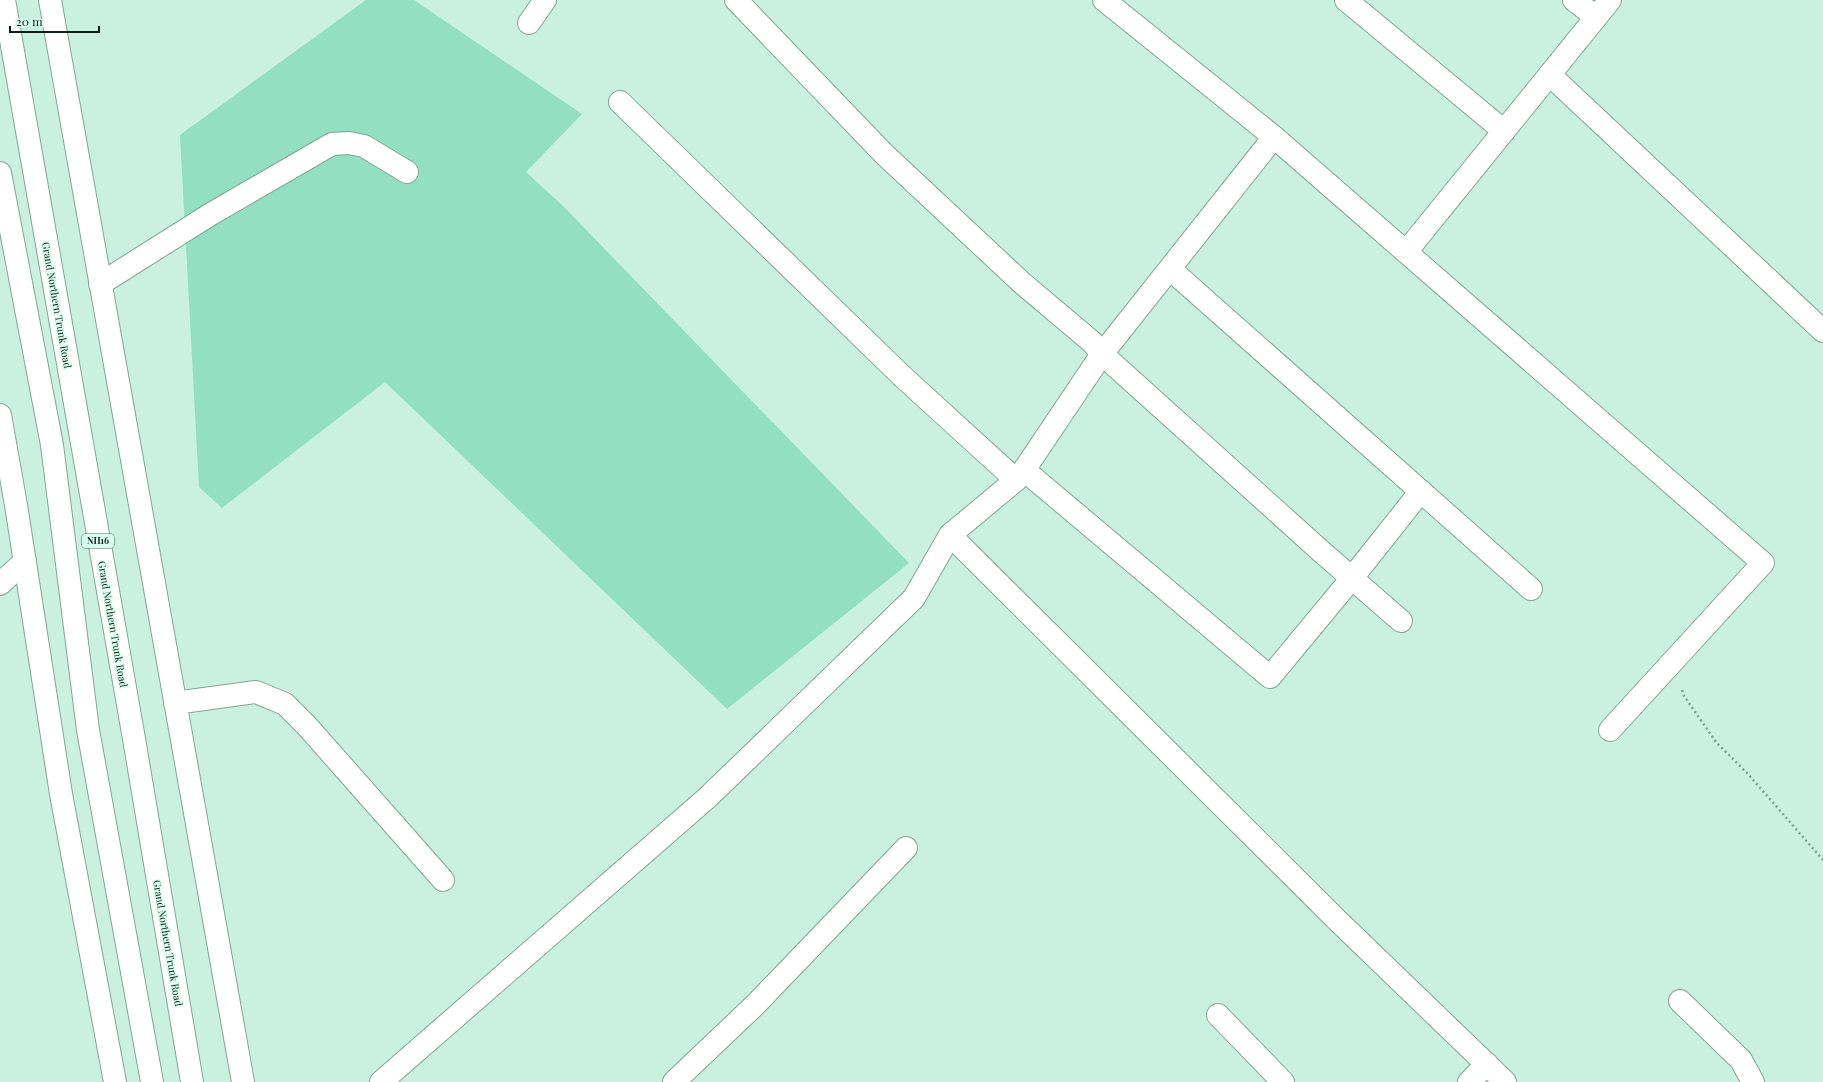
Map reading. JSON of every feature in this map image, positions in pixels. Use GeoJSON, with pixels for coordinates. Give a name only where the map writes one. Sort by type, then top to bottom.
{"type":"FeatureCollection","features":[{"type":"Feature","properties":{"kind":"main road","name":"Grand Northern Trunk Road"},"geometry":{"type":"LineString","coordinates":[[4,0],[133,733],[192,1082]]}},
{"type":"Feature","properties":{"kind":"main road"},"geometry":{"type":"LineString","coordinates":[[50,0],[243,1082]]}},
{"type":"Feature","properties":{"kind":"main road"},"geometry":{"type":"LineString","coordinates":[[529,23],[545,0]]}},
{"type":"Feature","properties":{"kind":"main road"},"geometry":{"type":"LineString","coordinates":[[736,0],[884,154],[1022,283],[1092,342],[1102,354],[1401,621]]}},
{"type":"Feature","properties":{"kind":"main road"},"geometry":{"type":"LineString","coordinates":[[1104,0],[1274,137],[1763,562],[1672,660],[1610,730]]}},
{"type":"Feature","properties":{"kind":"main road"},"geometry":{"type":"LineString","coordinates":[[1346,0],[1504,131]]}},
{"type":"Feature","properties":{"kind":"main road"},"geometry":{"type":"LineString","coordinates":[[1574,0],[1596,17]]}},
{"type":"Feature","properties":{"kind":"main road"},"geometry":{"type":"LineString","coordinates":[[1406,252],[1610,0]]}},
{"type":"Feature","properties":{"kind":"main road"},"geometry":{"type":"LineString","coordinates":[[1550,75],[1823,331]]}},
{"type":"Feature","properties":{"kind":"main road"},"geometry":{"type":"LineString","coordinates":[[620,102],[903,377],[1020,475],[1270,677],[1352,578],[1421,491]]}},
{"type":"Feature","properties":{"kind":"main road"},"geometry":{"type":"LineString","coordinates":[[381,1082],[713,792],[914,598],[950,535],[1020,475],[1102,354],[1274,137]]}},
{"type":"Feature","properties":{"kind":"main road"},"geometry":{"type":"LineString","coordinates":[[100,284],[211,214],[332,144],[349,143],[364,146],[407,172]]}},
{"type":"Feature","properties":{"kind":"main road"},"geometry":{"type":"LineString","coordinates":[[0,173],[52,445],[88,730],[152,1082]]}},
{"type":"Feature","properties":{"kind":"main road"},"geometry":{"type":"LineString","coordinates":[[1170,269],[1531,589]]}},
{"type":"Feature","properties":{"kind":"main road"},"geometry":{"type":"LineString","coordinates":[[0,415],[60,794],[115,1082]]}},
{"type":"Feature","properties":{"kind":"main road"},"geometry":{"type":"LineString","coordinates":[[950,535],[1338,920],[1505,1082]]}},
{"type":"Feature","properties":{"kind":"main road"},"geometry":{"type":"LineString","coordinates":[[0,584],[24,561]]}},
{"type":"Feature","properties":{"kind":"main road"},"geometry":{"type":"LineString","coordinates":[[175,703],[256,692],[285,704],[307,726],[443,880]]}},
{"type":"Feature","properties":{"kind":"main road"},"geometry":{"type":"LineString","coordinates":[[674,1082],[756,1004],[906,848]]}},
{"type":"Feature","properties":{"kind":"main road"},"geometry":{"type":"LineString","coordinates":[[1680,1000],[1741,1060],[1753,1082]]}},
{"type":"Feature","properties":{"kind":"main road"},"geometry":{"type":"LineString","coordinates":[[1218,1015],[1283,1082]]}},
{"type":"Feature","properties":{"kind":"main road"},"geometry":{"type":"LineString","coordinates":[[1469,1082],[1487,1064]]}},
{"type":"Feature","properties":{"kind":"path"},"geometry":{"type":"LineString","coordinates":[[1672,660],[1684,696],[1716,742],[1748,774],[1823,860]]}},
{"type":"Feature","properties":{"kind":"green space"},"geometry":{"type":"Polygon","coordinates":[[[366,0],[414,0],[582,114],[526,172],[563,206],[909,563],[727,709],[385,382],[222,508],[199,487],[180,135],[366,0]]]}}]}
